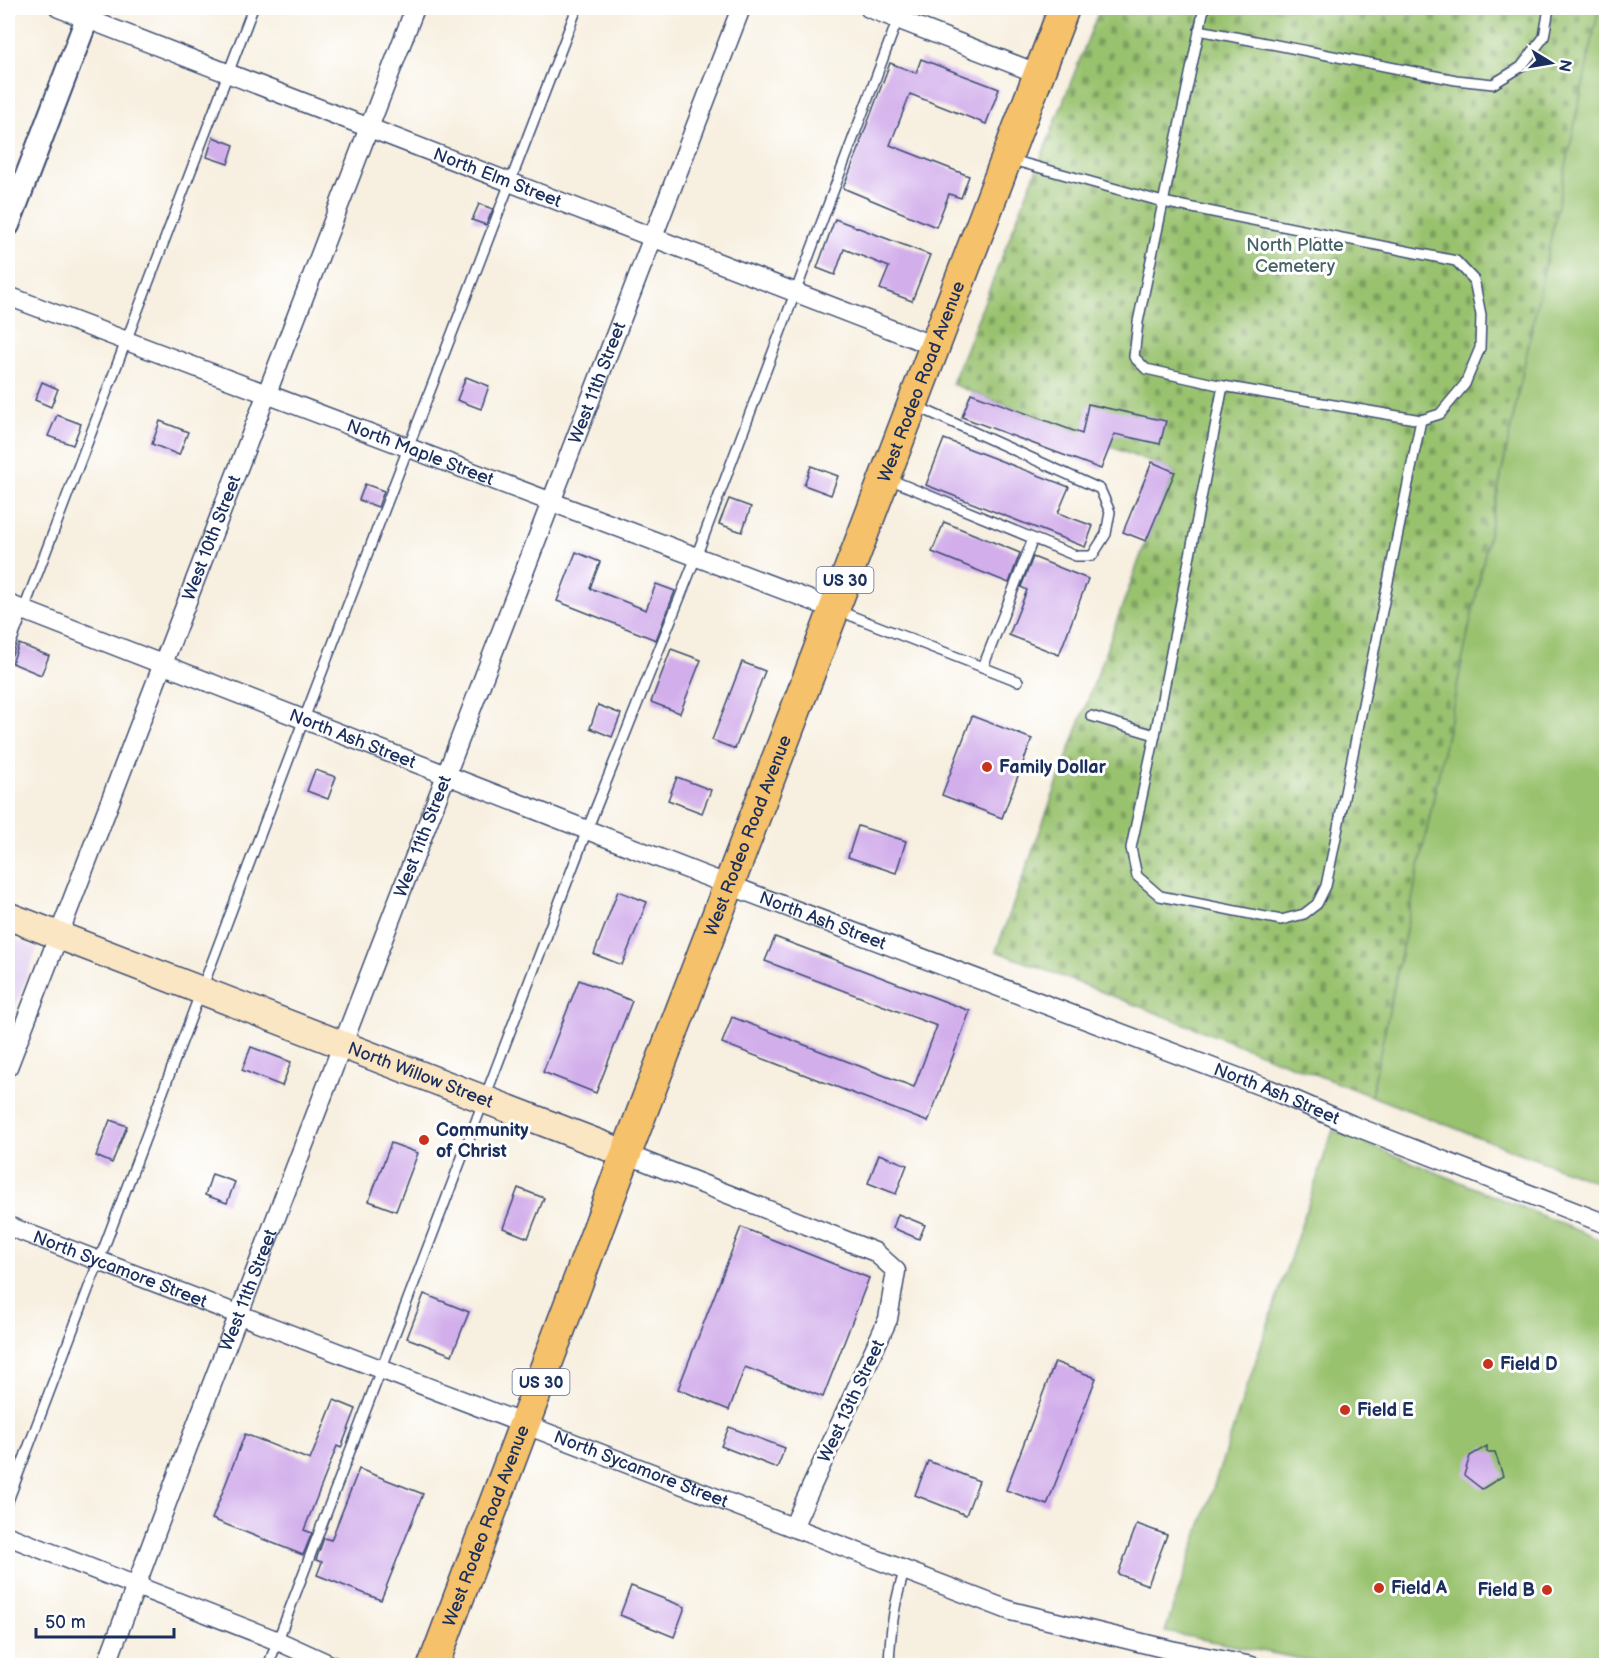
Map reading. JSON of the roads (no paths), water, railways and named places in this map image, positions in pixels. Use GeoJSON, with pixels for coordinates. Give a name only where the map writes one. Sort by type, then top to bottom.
{"type":"FeatureCollection","features":[{"type":"Feature","properties":{"kind":"main road","name":"West Rodeo Road Avenue"},"geometry":{"type":"LineString","coordinates":[[433,1665],[1064,8]]}},
{"type":"Feature","properties":{"kind":"main road","name":"North Willow Street"},"geometry":{"type":"LineString","coordinates":[[8,916],[626,1154]]}},
{"type":"Feature","properties":{"kind":"street","name":"North Elm Street"},"geometry":{"type":"LineString","coordinates":[[59,8],[89,13],[229,72],[934,346]]}},
{"type":"Feature","properties":{"kind":"street","name":"West 10th Street"},"geometry":{"type":"LineString","coordinates":[[8,1067],[415,8]]}},
{"type":"Feature","properties":{"kind":"street","name":"West 11th Street"},"geometry":{"type":"LineString","coordinates":[[106,1665],[741,8]]}},
{"type":"Feature","properties":{"kind":"street"},"geometry":{"type":"LineString","coordinates":[[868,8],[900,13],[1039,74]]}},
{"type":"Feature","properties":{"kind":"street"},"geometry":{"type":"LineString","coordinates":[[8,225],[89,13]]}},
{"type":"Feature","properties":{"kind":"street","name":"North Maple Street"},"geometry":{"type":"LineString","coordinates":[[8,296],[834,609]]}},
{"type":"Feature","properties":{"kind":"street","name":"North Ash Street"},"geometry":{"type":"LineString","coordinates":[[15,607],[729,885],[1269,1089],[1352,1125],[1606,1224]]}},
{"type":"Feature","properties":{"kind":"street","name":"North Willow Street"},"geometry":{"type":"LineString","coordinates":[[626,1154],[875,1252],[896,1271]]}},
{"type":"Feature","properties":{"kind":"street","name":"North Sycamore Street"},"geometry":{"type":"LineString","coordinates":[[8,1226],[1011,1611],[1171,1650],[1252,1665]]}},
{"type":"Feature","properties":{"kind":"street","name":"West 13th Street"},"geometry":{"type":"LineString","coordinates":[[793,1527],[888,1319],[896,1271]]}},
{"type":"Feature","properties":{"kind":"street"},"geometry":{"type":"LineString","coordinates":[[8,1536],[278,1641],[333,1665]]}},
{"type":"Feature","properties":{"kind":"lane"},"geometry":{"type":"LineString","coordinates":[[8,651],[15,607],[126,342],[253,8]]}},
{"type":"Feature","properties":{"kind":"lane"},"geometry":{"type":"LineString","coordinates":[[8,1501],[304,719],[577,8]]}},
{"type":"Feature","properties":{"kind":"lane"},"geometry":{"type":"LineString","coordinates":[[1007,158],[1162,202],[1456,261],[1474,280],[1481,315],[1480,348],[1465,384],[1440,414],[1421,420],[1223,386],[1146,369],[1134,357],[1138,322],[1162,202],[1204,8]]}},
{"type":"Feature","properties":{"kind":"lane"},"geometry":{"type":"LineString","coordinates":[[1199,30],[1456,80],[1493,84],[1521,67],[1544,37],[1549,8]]}},
{"type":"Feature","properties":{"kind":"lane"},"geometry":{"type":"LineString","coordinates":[[268,1665],[486,1100],[587,830],[696,557],[900,13]]}},
{"type":"Feature","properties":{"kind":"lane"},"geometry":{"type":"LineString","coordinates":[[1223,386],[1131,848],[1137,876],[1160,896],[1281,920],[1304,914],[1317,904],[1326,886],[1421,420]]}},
{"type":"Feature","properties":{"kind":"lane"},"geometry":{"type":"LineString","coordinates":[[884,477],[1076,556],[1092,556],[1106,534],[1110,512],[1101,489],[912,404]]}},
{"type":"Feature","properties":{"kind":"lane"},"geometry":{"type":"LineString","coordinates":[[983,667],[1033,539]]}},
{"type":"Feature","properties":{"kind":"lane"},"geometry":{"type":"LineString","coordinates":[[834,609],[1018,681]]}},
{"type":"Feature","properties":{"kind":"lane"},"geometry":{"type":"LineString","coordinates":[[1091,716],[1155,735]]}},
{"type":"Feature","properties":{"kind":"lane"},"geometry":{"type":"LineString","coordinates":[[889,1665],[890,1636],[898,1590],[905,1570]]}},
{"type":"Feature","properties":{"kind":"place","name":"Family Dollar"},"geometry":{"type":"Point","coordinates":[987,767]}},
{"type":"Feature","properties":{"kind":"place","name":"Community of Christ"},"geometry":{"type":"Point","coordinates":[424,1140]}},
{"type":"Feature","properties":{"kind":"place","name":"Field D"},"geometry":{"type":"Point","coordinates":[1488,1364]}},
{"type":"Feature","properties":{"kind":"place","name":"Field E"},"geometry":{"type":"Point","coordinates":[1345,1410]}},
{"type":"Feature","properties":{"kind":"place","name":"Field A"},"geometry":{"type":"Point","coordinates":[1379,1588]}},
{"type":"Feature","properties":{"kind":"place","name":"Field B"},"geometry":{"type":"Point","coordinates":[1547,1590]}},
{"type":"Feature","properties":{"kind":"park label","name":"North Platte Cemetery"},"geometry":{"type":"Point","coordinates":[1295,255]}}]}
